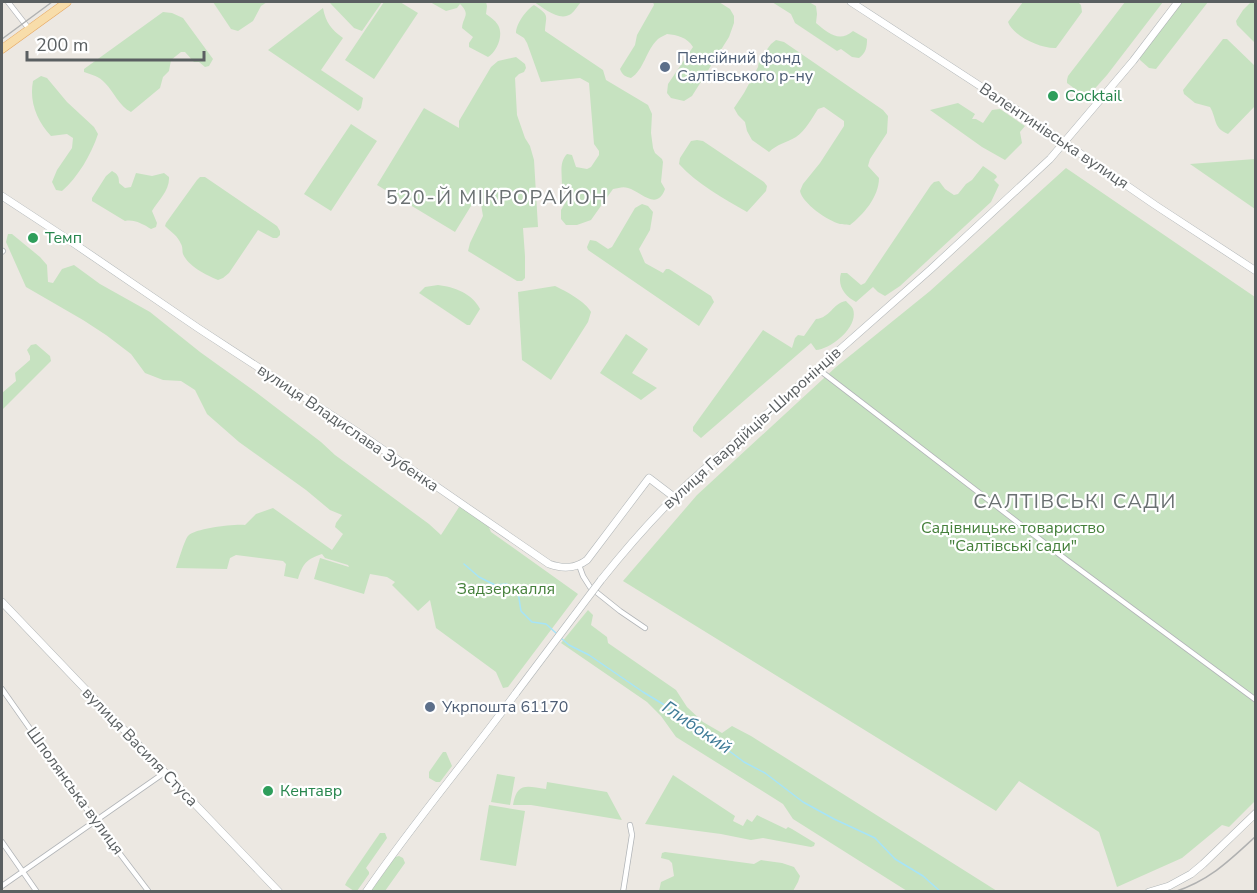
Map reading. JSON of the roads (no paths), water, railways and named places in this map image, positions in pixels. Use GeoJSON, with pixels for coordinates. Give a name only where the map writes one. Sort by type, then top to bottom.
{"type":"FeatureCollection","features":[{"type":"Feature","properties":{"kind":"main road"},"geometry":{"type":"LineString","coordinates":[[2,49],[67,2]]}},
{"type":"Feature","properties":{"kind":"street"},"geometry":{"type":"LineString","coordinates":[[8,2],[29,29]]}},
{"type":"Feature","properties":{"kind":"street","name":"Валентинівська вулиця"},"geometry":{"type":"LineString","coordinates":[[851,2],[1256,271]]}},
{"type":"Feature","properties":{"kind":"street","name":"вулиця Гвардійців-Широнінців"},"geometry":{"type":"LineString","coordinates":[[366,891],[601,580],[674,497],[1050,159],[1133,61],[1178,2]]}},
{"type":"Feature","properties":{"kind":"street","name":"вулиця Владислава Зубенка"},"geometry":{"type":"LineString","coordinates":[[2,196],[356,431],[549,564],[564,567],[579,565]]}},
{"type":"Feature","properties":{"kind":"street"},"geometry":{"type":"LineString","coordinates":[[818,369],[1092,580],[1256,700]]}},
{"type":"Feature","properties":{"kind":"street"},"geometry":{"type":"LineString","coordinates":[[645,628],[591,587],[579,565],[590,556],[649,478],[674,497]]}},
{"type":"Feature","properties":{"kind":"street","name":"вулиця Василя Стуса"},"geometry":{"type":"LineString","coordinates":[[3,606],[279,891]]}},
{"type":"Feature","properties":{"kind":"street","name":"Шполянська вулиця"},"geometry":{"type":"LineString","coordinates":[[2,689],[95,821],[149,891]]}},
{"type":"Feature","properties":{"kind":"street"},"geometry":{"type":"LineString","coordinates":[[2,886],[164,772]]}},
{"type":"Feature","properties":{"kind":"street"},"geometry":{"type":"LineString","coordinates":[[1149,891],[1169,886],[1191,874],[1256,813]]}},
{"type":"Feature","properties":{"kind":"street"},"geometry":{"type":"LineString","coordinates":[[623,891],[632,835],[630,825]]}},
{"type":"Feature","properties":{"kind":"street"},"geometry":{"type":"LineString","coordinates":[[2,842],[37,891]]}},
{"type":"Feature","properties":{"kind":"waterway","name":"Глибокий"},"geometry":{"type":"LineString","coordinates":[[464,564],[479,577],[495,585],[512,586],[518,592],[521,611],[532,622],[546,624],[556,633]]}},
{"type":"Feature","properties":{"kind":"waterway","name":"Глибокий"},"geometry":{"type":"LineString","coordinates":[[562,639],[681,715],[803,802],[875,838],[895,859],[923,876],[941,892]]}},
{"type":"Feature","properties":{"kind":"tram line"},"geometry":{"type":"LineString","coordinates":[[2,39],[52,2]]}},
{"type":"Feature","properties":{"kind":"tram line"},"geometry":{"type":"LineString","coordinates":[[1174,892],[1209,876],[1256,836]]}},
{"type":"Feature","properties":{"kind":"place","name":"Пенсійний фонд Салтівського р-ну"},"geometry":{"type":"Point","coordinates":[665,67]}},
{"type":"Feature","properties":{"kind":"place","name":"Cocktail"},"geometry":{"type":"Point","coordinates":[1053,96]}},
{"type":"Feature","properties":{"kind":"place","name":"Темп"},"geometry":{"type":"Point","coordinates":[33,238]}},
{"type":"Feature","properties":{"kind":"place","name":"Укрпошта 61170"},"geometry":{"type":"Point","coordinates":[430,707]}},
{"type":"Feature","properties":{"kind":"place","name":"Кентавр"},"geometry":{"type":"Point","coordinates":[268,791]}},
{"type":"Feature","properties":{"kind":"district","name":"520-Й МІКРОРАЙОН"},"geometry":{"type":"Point","coordinates":[497,197]}},
{"type":"Feature","properties":{"kind":"district","name":"САЛТІВСЬКІ САДИ"},"geometry":{"type":"Point","coordinates":[1075,501]}},
{"type":"Feature","properties":{"kind":"park label","name":"Садівницьке товариство \"Салтівські сади\""},"geometry":{"type":"Point","coordinates":[1013,537]}},
{"type":"Feature","properties":{"kind":"park label","name":"Задзеркалля"},"geometry":{"type":"Point","coordinates":[506,589]}}]}
